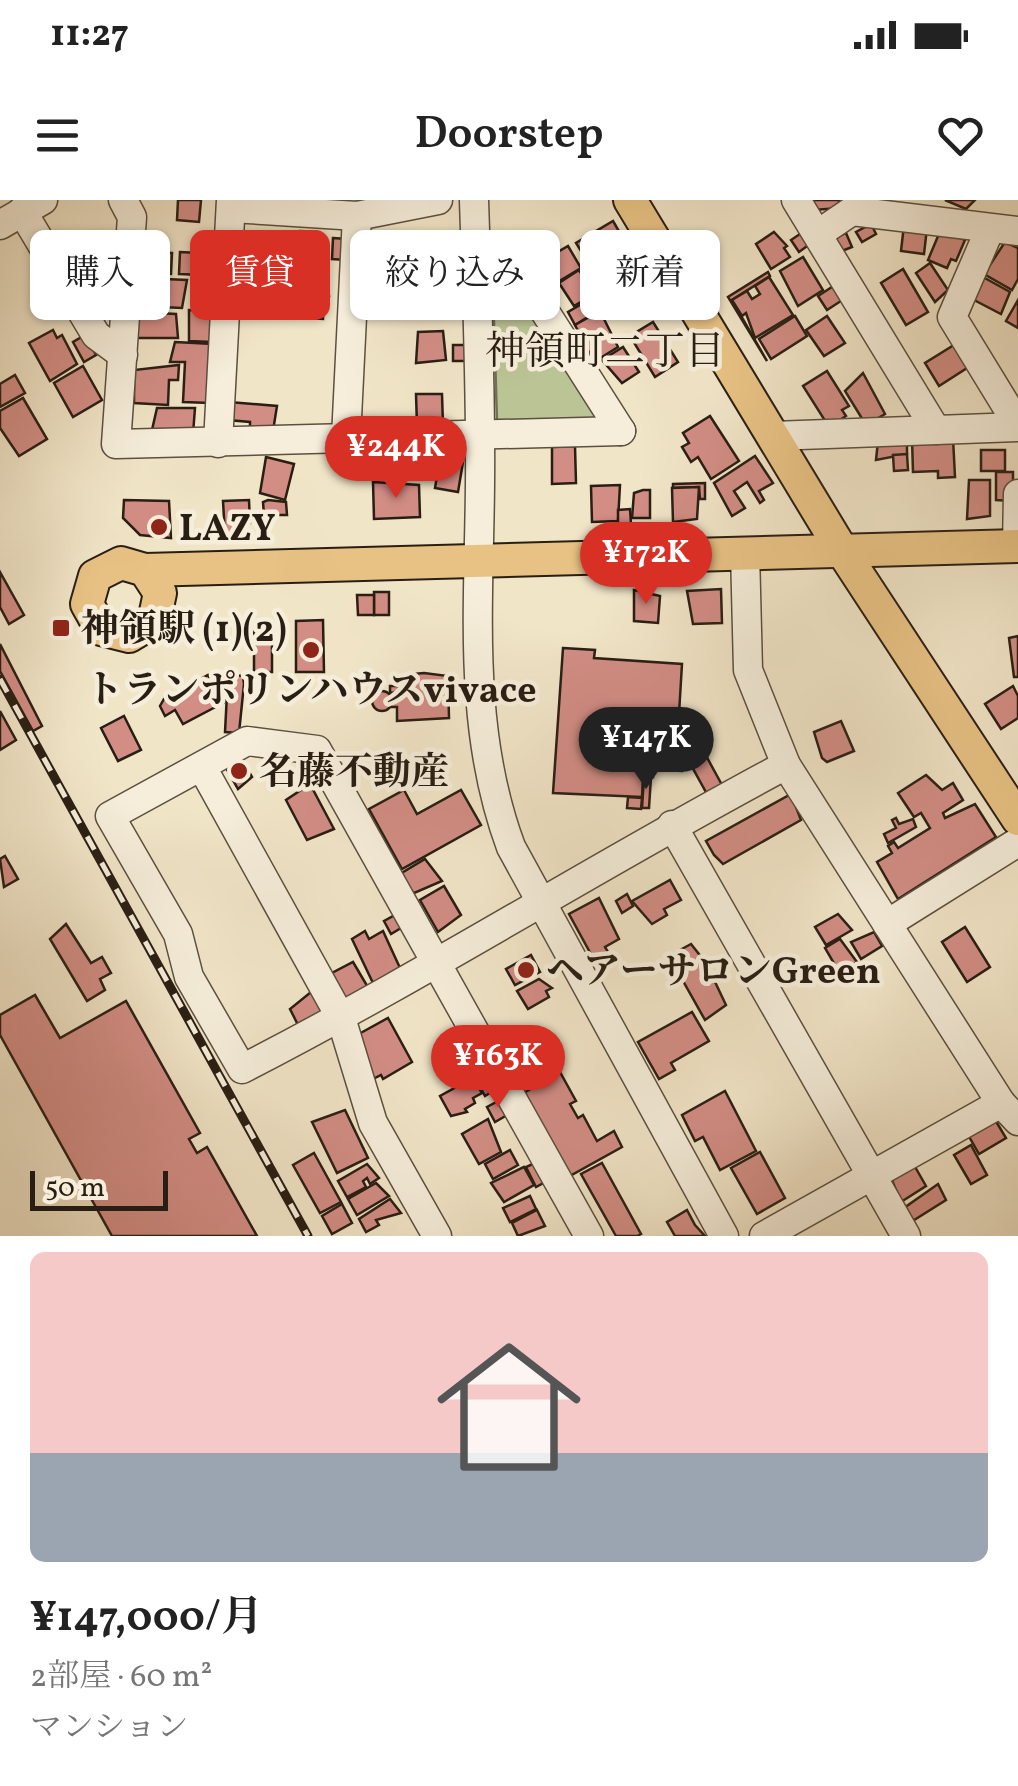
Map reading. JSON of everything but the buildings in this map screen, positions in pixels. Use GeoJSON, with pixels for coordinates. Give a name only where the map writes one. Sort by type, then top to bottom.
{"type":"FeatureCollection","features":[{"type":"Feature","properties":{"kind":"main road"},"geometry":{"type":"LineString","coordinates":[[630,200],[841,550],[1018,820]]}},
{"type":"Feature","properties":{"kind":"main road"},"geometry":{"type":"LineString","coordinates":[[144,570],[1017,546]]}},
{"type":"Feature","properties":{"kind":"street"},"geometry":{"type":"LineString","coordinates":[[123,200],[132,217],[116,444],[621,431],[550,320]]}},
{"type":"Feature","properties":{"kind":"street"},"geometry":{"type":"LineString","coordinates":[[218,442],[231,204],[357,216],[438,200]]}},
{"type":"Feature","properties":{"kind":"street"},"geometry":{"type":"LineString","coordinates":[[474,200],[475,230]]}},
{"type":"Feature","properties":{"kind":"street"},"geometry":{"type":"LineString","coordinates":[[796,200],[936,430]]}},
{"type":"Feature","properties":{"kind":"street"},"geometry":{"type":"LineString","coordinates":[[773,436],[1018,426],[952,316],[1004,230],[852,210],[818,234]]}},
{"type":"Feature","properties":{"kind":"street"},"geometry":{"type":"LineString","coordinates":[[22,212],[96,335],[123,355]]}},
{"type":"Feature","properties":{"kind":"street"},"geometry":{"type":"LineString","coordinates":[[346,438],[357,216]]}},
{"type":"Feature","properties":{"kind":"street"},"geometry":{"type":"LineString","coordinates":[[477,320],[480,729],[484,761],[511,847],[724,1236]]}},
{"type":"Feature","properties":{"kind":"street"},"geometry":{"type":"LineString","coordinates":[[1017,546],[1018,494]]}},
{"type":"Feature","properties":{"kind":"street"},"geometry":{"type":"LineString","coordinates":[[744,552],[748,670],[786,765],[1010,1112],[871,1174],[764,1236]]}},
{"type":"Feature","properties":{"kind":"street"},"geometry":{"type":"LineString","coordinates":[[589,1236],[437,962],[317,750],[247,741],[110,816],[178,934],[189,977],[242,1069],[341,1018],[437,962],[542,905],[672,826],[786,765]]}},
{"type":"Feature","properties":{"kind":"street"},"geometry":{"type":"LineString","coordinates":[[202,767],[341,1018],[373,1123],[436,1236]]}},
{"type":"Feature","properties":{"kind":"street"},"geometry":{"type":"LineString","coordinates":[[672,826],[906,1236]]}},
{"type":"Feature","properties":{"kind":"street"},"geometry":{"type":"LineString","coordinates":[[887,924],[1018,842]]}},
{"type":"Feature","properties":{"kind":"green space"},"geometry":{"type":"Polygon","coordinates":[[[494,320],[543,320],[602,412],[596,424],[497,421],[494,320]]]}},
{"type":"Feature","properties":{"kind":"railway"},"geometry":{"type":"LineString","coordinates":[[0,679],[308,1236]]}},
{"type":"Feature","properties":{"kind":"place","name":"LAZY"},"geometry":{"type":"Point","coordinates":[159,527]}},
{"type":"Feature","properties":{"kind":"place","name":"神領駅 (1)(2)"},"geometry":{"type":"Point","coordinates":[61,628]}},
{"type":"Feature","properties":{"kind":"place","name":"トランポリンハウスvivace"},"geometry":{"type":"Point","coordinates":[311,650]}},
{"type":"Feature","properties":{"kind":"place","name":"名藤不動産"},"geometry":{"type":"Point","coordinates":[239,771]}},
{"type":"Feature","properties":{"kind":"place","name":"ヘアーサロンGreen"},"geometry":{"type":"Point","coordinates":[526,970]}},
{"type":"Feature","properties":{"kind":"district","name":"神領町二丁目"},"geometry":{"type":"Point","coordinates":[605,350]}}]}
